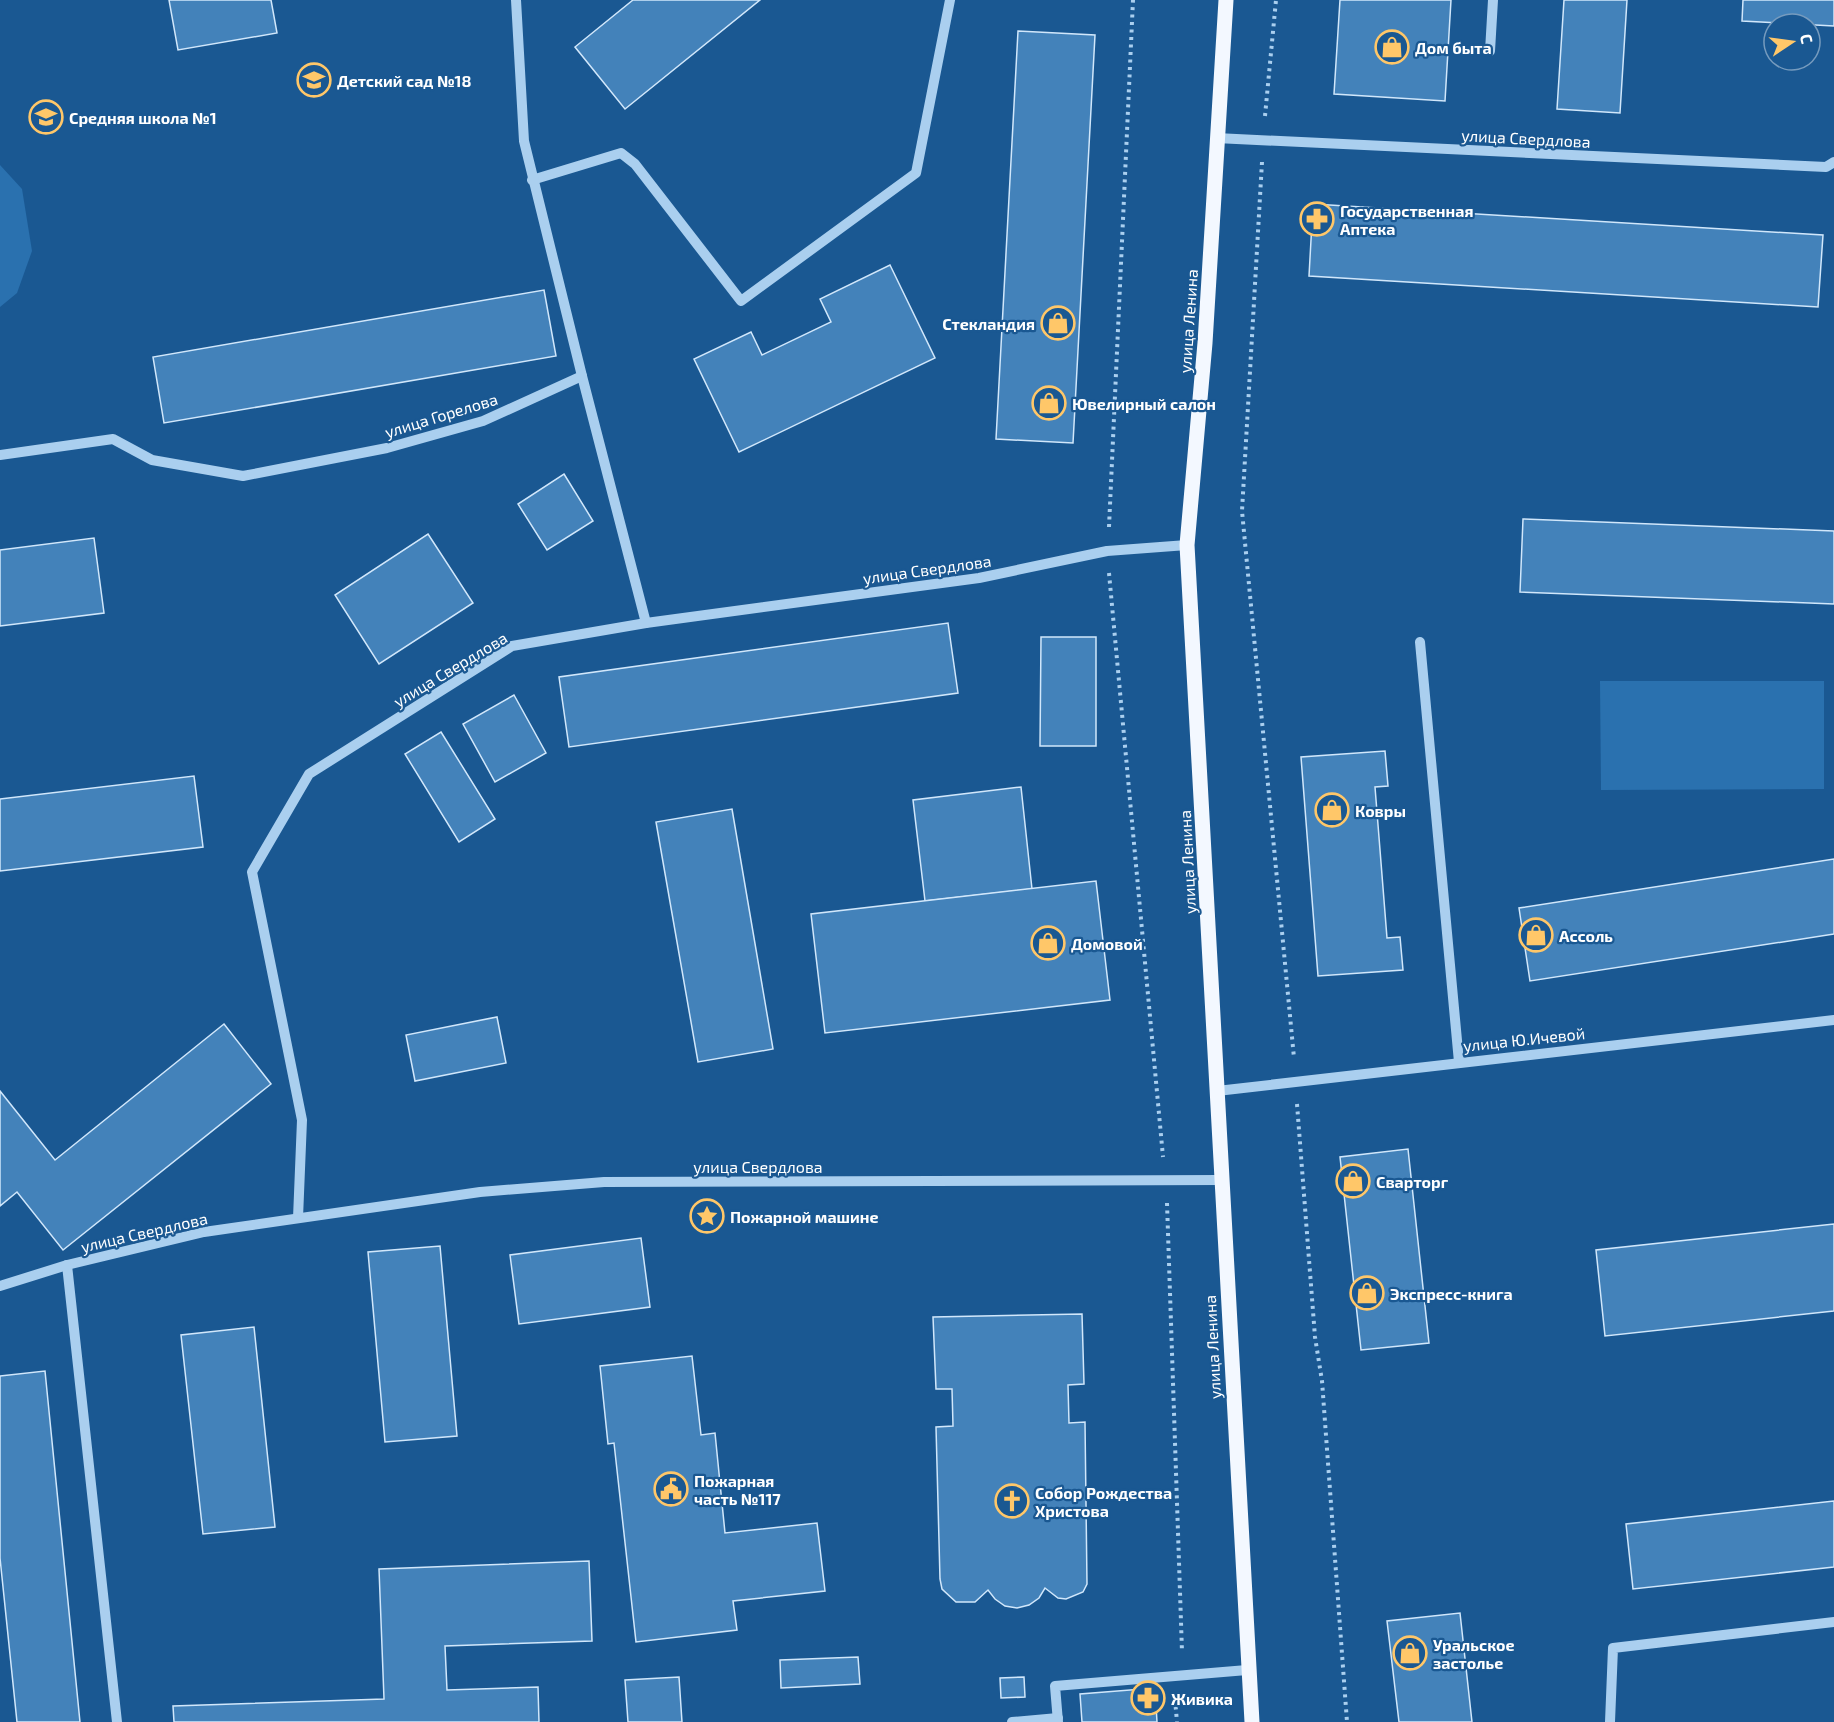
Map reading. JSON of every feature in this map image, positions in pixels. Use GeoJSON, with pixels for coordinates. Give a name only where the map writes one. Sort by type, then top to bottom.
{"type":"FeatureCollection","features":[{"type":"Feature","properties":{"kind":"main road","name":"улица Ленина"},"geometry":{"type":"LineString","coordinates":[[1226,0],[1205,343],[1187,545],[1247,1670],[1252,1722]]}},
{"type":"Feature","properties":{"kind":"street"},"geometry":{"type":"LineString","coordinates":[[516,0],[524,141],[532,180],[646,623]]}},
{"type":"Feature","properties":{"kind":"street"},"geometry":{"type":"LineString","coordinates":[[532,180],[621,153],[635,164],[741,301],[916,173],[950,0]]}},
{"type":"Feature","properties":{"kind":"street"},"geometry":{"type":"LineString","coordinates":[[1490,51],[1493,0]]}},
{"type":"Feature","properties":{"kind":"street","name":"улица Свердлова"},"geometry":{"type":"LineString","coordinates":[[1216,138],[1826,166],[1834,162]]}},
{"type":"Feature","properties":{"kind":"street","name":"улица Горелова"},"geometry":{"type":"LineString","coordinates":[[0,455],[113,439],[152,460],[243,476],[387,448],[483,421],[582,376]]}},
{"type":"Feature","properties":{"kind":"street","name":"улица Свердлова"},"geometry":{"type":"LineString","coordinates":[[298,1218],[302,1120],[252,872],[309,774],[512,646],[646,623],[979,578],[1107,551],[1187,545]]}},
{"type":"Feature","properties":{"kind":"street"},"geometry":{"type":"LineString","coordinates":[[1420,642],[1459,1062]]}},
{"type":"Feature","properties":{"kind":"street","name":"улица Ю.Ичевой"},"geometry":{"type":"LineString","coordinates":[[1217,1091],[1834,1020]]}},
{"type":"Feature","properties":{"kind":"street","name":"улица Свердлова"},"geometry":{"type":"LineString","coordinates":[[0,1286],[67,1265],[204,1232],[480,1192],[604,1182],[1221,1180]]}},
{"type":"Feature","properties":{"kind":"street"},"geometry":{"type":"LineString","coordinates":[[67,1265],[117,1722]]}},
{"type":"Feature","properties":{"kind":"street"},"geometry":{"type":"LineString","coordinates":[[1610,1722],[1613,1648],[1834,1622]]}},
{"type":"Feature","properties":{"kind":"street"},"geometry":{"type":"LineString","coordinates":[[1012,1722],[1058,1720],[1055,1686],[1247,1670]]}},
{"type":"Feature","properties":{"kind":"path"},"geometry":{"type":"LineString","coordinates":[[1133,0],[1107,551],[1166,1181],[1183,1656],[1174,1676],[1177,1722]]}},
{"type":"Feature","properties":{"kind":"path"},"geometry":{"type":"LineString","coordinates":[[1276,0],[1263,141],[1242,511],[1315,1337],[1322,1381],[1347,1722]]}},
{"type":"Feature","properties":{"kind":"shaded area"},"geometry":{"type":"Polygon","coordinates":[[[0,165],[22,189],[32,251],[17,293],[0,307],[0,165]]]}},
{"type":"Feature","properties":{"kind":"shaded area"},"geometry":{"type":"Polygon","coordinates":[[[1600,681],[1824,681],[1824,789],[1601,790],[1600,681]]]}},
{"type":"Feature","properties":{"kind":"building"},"geometry":{"type":"Polygon","coordinates":[[[169,0],[271,0],[277,33],[178,50],[169,0]]]}},
{"type":"Feature","properties":{"kind":"building"},"geometry":{"type":"Polygon","coordinates":[[[633,0],[760,0],[625,109],[575,47],[633,0]]]}},
{"type":"Feature","properties":{"kind":"building","name":"Дом быта"},"geometry":{"type":"Polygon","coordinates":[[[1340,0],[1451,0],[1445,101],[1334,94],[1340,0]]]}},
{"type":"Feature","properties":{"kind":"building"},"geometry":{"type":"Polygon","coordinates":[[[1564,0],[1627,0],[1620,113],[1557,109],[1564,0]]]}},
{"type":"Feature","properties":{"kind":"building"},"geometry":{"type":"Polygon","coordinates":[[[1743,0],[1834,0],[1834,26],[1822,25],[1822,12],[1762,12],[1762,22],[1742,21],[1743,0]]]}},
{"type":"Feature","properties":{"kind":"building"},"geometry":{"type":"Polygon","coordinates":[[[1018,31],[1095,35],[1073,443],[996,439],[1018,31]]]}},
{"type":"Feature","properties":{"kind":"building"},"geometry":{"type":"Polygon","coordinates":[[[1313,204],[1823,235],[1818,307],[1309,276],[1313,204]]]}},
{"type":"Feature","properties":{"kind":"building"},"geometry":{"type":"Polygon","coordinates":[[[890,265],[935,358],[739,452],[694,359],[751,332],[762,355],[831,322],[820,299],[890,265]]]}},
{"type":"Feature","properties":{"kind":"building"},"geometry":{"type":"Polygon","coordinates":[[[544,290],[556,356],[164,423],[153,357],[544,290]]]}},
{"type":"Feature","properties":{"kind":"building"},"geometry":{"type":"Polygon","coordinates":[[[564,474],[593,521],[547,550],[518,504],[564,474]]]}},
{"type":"Feature","properties":{"kind":"building"},"geometry":{"type":"Polygon","coordinates":[[[1523,519],[1834,531],[1834,604],[1520,592],[1523,519]]]}},
{"type":"Feature","properties":{"kind":"building"},"geometry":{"type":"Polygon","coordinates":[[[428,534],[473,603],[379,664],[335,595],[428,534]]]}},
{"type":"Feature","properties":{"kind":"building"},"geometry":{"type":"Polygon","coordinates":[[[94,538],[104,613],[0,626],[0,550],[94,538]]]}},
{"type":"Feature","properties":{"kind":"building"},"geometry":{"type":"Polygon","coordinates":[[[948,623],[958,693],[569,747],[559,677],[948,623]]]}},
{"type":"Feature","properties":{"kind":"building"},"geometry":{"type":"Polygon","coordinates":[[[1041,637],[1096,637],[1096,746],[1040,746],[1041,637]]]}},
{"type":"Feature","properties":{"kind":"building"},"geometry":{"type":"Polygon","coordinates":[[[514,695],[546,753],[495,782],[463,724],[514,695]]]}},
{"type":"Feature","properties":{"kind":"building"},"geometry":{"type":"Polygon","coordinates":[[[441,732],[495,819],[459,842],[405,754],[441,732]]]}},
{"type":"Feature","properties":{"kind":"building"},"geometry":{"type":"Polygon","coordinates":[[[1385,751],[1388,786],[1375,787],[1387,938],[1400,937],[1403,970],[1318,976],[1301,757],[1385,751]]]}},
{"type":"Feature","properties":{"kind":"building"},"geometry":{"type":"Polygon","coordinates":[[[194,776],[203,847],[0,871],[0,799],[194,776]]]}},
{"type":"Feature","properties":{"kind":"building"},"geometry":{"type":"Polygon","coordinates":[[[1021,787],[1032,889],[925,901],[913,800],[1021,787]]]}},
{"type":"Feature","properties":{"kind":"building"},"geometry":{"type":"Polygon","coordinates":[[[732,809],[773,1049],[698,1062],[656,822],[732,809]]]}},
{"type":"Feature","properties":{"kind":"building"},"geometry":{"type":"Polygon","coordinates":[[[1834,859],[1834,934],[1530,981],[1519,908],[1834,859]]]}},
{"type":"Feature","properties":{"kind":"building"},"geometry":{"type":"Polygon","coordinates":[[[1096,881],[1110,1000],[825,1033],[811,914],[1096,881]]]}},
{"type":"Feature","properties":{"kind":"building"},"geometry":{"type":"Polygon","coordinates":[[[497,1017],[506,1063],[415,1081],[406,1035],[497,1017]]]}},
{"type":"Feature","properties":{"kind":"building"},"geometry":{"type":"Polygon","coordinates":[[[224,1024],[271,1084],[63,1250],[17,1192],[0,1206],[0,1091],[55,1160],[224,1024]]]}},
{"type":"Feature","properties":{"kind":"building"},"geometry":{"type":"Polygon","coordinates":[[[1408,1149],[1429,1343],[1361,1350],[1340,1157],[1408,1149]]]}},
{"type":"Feature","properties":{"kind":"building"},"geometry":{"type":"Polygon","coordinates":[[[1834,1224],[1834,1311],[1605,1336],[1596,1250],[1834,1224]]]}},
{"type":"Feature","properties":{"kind":"building"},"geometry":{"type":"Polygon","coordinates":[[[641,1238],[650,1307],[519,1324],[510,1255],[641,1238]]]}},
{"type":"Feature","properties":{"kind":"building"},"geometry":{"type":"Polygon","coordinates":[[[440,1246],[457,1436],[385,1442],[368,1252],[440,1246]]]}},
{"type":"Feature","properties":{"kind":"building","name":"Собор Рождества Христова"},"geometry":{"type":"Polygon","coordinates":[[[1082,1314],[1084,1384],[1068,1385],[1069,1423],[1085,1422],[1087,1584],[1083,1592],[1066,1599],[1058,1598],[1045,1588],[1039,1598],[1029,1605],[1017,1608],[1005,1606],[988,1590],[975,1602],[956,1602],[942,1589],[940,1579],[936,1427],[953,1426],[952,1389],[936,1389],[933,1317],[1082,1314]]]}},
{"type":"Feature","properties":{"kind":"building"},"geometry":{"type":"Polygon","coordinates":[[[254,1327],[275,1527],[203,1534],[181,1335],[254,1327]]]}},
{"type":"Feature","properties":{"kind":"building"},"geometry":{"type":"Polygon","coordinates":[[[692,1356],[701,1435],[715,1433],[725,1533],[817,1523],[825,1591],[733,1601],[737,1630],[636,1642],[614,1443],[608,1444],[600,1366],[692,1356]]]}},
{"type":"Feature","properties":{"kind":"building"},"geometry":{"type":"Polygon","coordinates":[[[45,1371],[80,1722],[17,1722],[0,1558],[0,1376],[45,1371]]]}},
{"type":"Feature","properties":{"kind":"building"},"geometry":{"type":"Polygon","coordinates":[[[1834,1501],[1834,1567],[1633,1589],[1626,1524],[1834,1501]]]}},
{"type":"Feature","properties":{"kind":"building"},"geometry":{"type":"Polygon","coordinates":[[[589,1561],[592,1641],[445,1646],[447,1690],[538,1687],[539,1722],[174,1722],[173,1706],[384,1699],[379,1569],[589,1561]]]}},
{"type":"Feature","properties":{"kind":"building"},"geometry":{"type":"Polygon","coordinates":[[[1460,1613],[1472,1722],[1399,1722],[1387,1621],[1460,1613]]]}},
{"type":"Feature","properties":{"kind":"building"},"geometry":{"type":"Polygon","coordinates":[[[858,1657],[860,1684],[781,1688],[780,1660],[858,1657]]]}},
{"type":"Feature","properties":{"kind":"building"},"geometry":{"type":"Polygon","coordinates":[[[679,1677],[682,1722],[628,1722],[625,1680],[679,1677]]]}},
{"type":"Feature","properties":{"kind":"building"},"geometry":{"type":"Polygon","coordinates":[[[1024,1677],[1025,1697],[1001,1698],[1000,1678],[1024,1677]]]}},
{"type":"Feature","properties":{"kind":"building"},"geometry":{"type":"Polygon","coordinates":[[[1155,1688],[1157,1722],[1082,1722],[1080,1694],[1155,1688]]]}},
{"type":"Feature","properties":{"kind":"place","name":"Дом быта"},"geometry":{"type":"Point","coordinates":[1392,47]}},
{"type":"Feature","properties":{"kind":"place","name":"Детский сад №18"},"geometry":{"type":"Point","coordinates":[314,80]}},
{"type":"Feature","properties":{"kind":"place","name":"Средняя школа №1"},"geometry":{"type":"Point","coordinates":[46,117]}},
{"type":"Feature","properties":{"kind":"place","name":"Государственная Аптека"},"geometry":{"type":"Point","coordinates":[1317,219]}},
{"type":"Feature","properties":{"kind":"place","name":"Стекландия"},"geometry":{"type":"Point","coordinates":[1058,323]}},
{"type":"Feature","properties":{"kind":"place","name":"Ювелирный салон"},"geometry":{"type":"Point","coordinates":[1049,403]}},
{"type":"Feature","properties":{"kind":"place","name":"Ковры"},"geometry":{"type":"Point","coordinates":[1332,810]}},
{"type":"Feature","properties":{"kind":"place","name":"Ассоль"},"geometry":{"type":"Point","coordinates":[1536,935]}},
{"type":"Feature","properties":{"kind":"place","name":"Домовой"},"geometry":{"type":"Point","coordinates":[1048,943]}},
{"type":"Feature","properties":{"kind":"place","name":"Сварторг"},"geometry":{"type":"Point","coordinates":[1353,1181]}},
{"type":"Feature","properties":{"kind":"place","name":"Пожарной машине"},"geometry":{"type":"Point","coordinates":[707,1216]}},
{"type":"Feature","properties":{"kind":"place","name":"Экспресс-книга"},"geometry":{"type":"Point","coordinates":[1367,1293]}},
{"type":"Feature","properties":{"kind":"place","name":"Пожарная часть №117"},"geometry":{"type":"Point","coordinates":[671,1489]}},
{"type":"Feature","properties":{"kind":"place","name":"Собор Рождества Христова"},"geometry":{"type":"Point","coordinates":[1012,1501]}},
{"type":"Feature","properties":{"kind":"place","name":"Уральское застолье"},"geometry":{"type":"Point","coordinates":[1410,1653]}},
{"type":"Feature","properties":{"kind":"place","name":"Живика"},"geometry":{"type":"Point","coordinates":[1148,1698]}}]}
